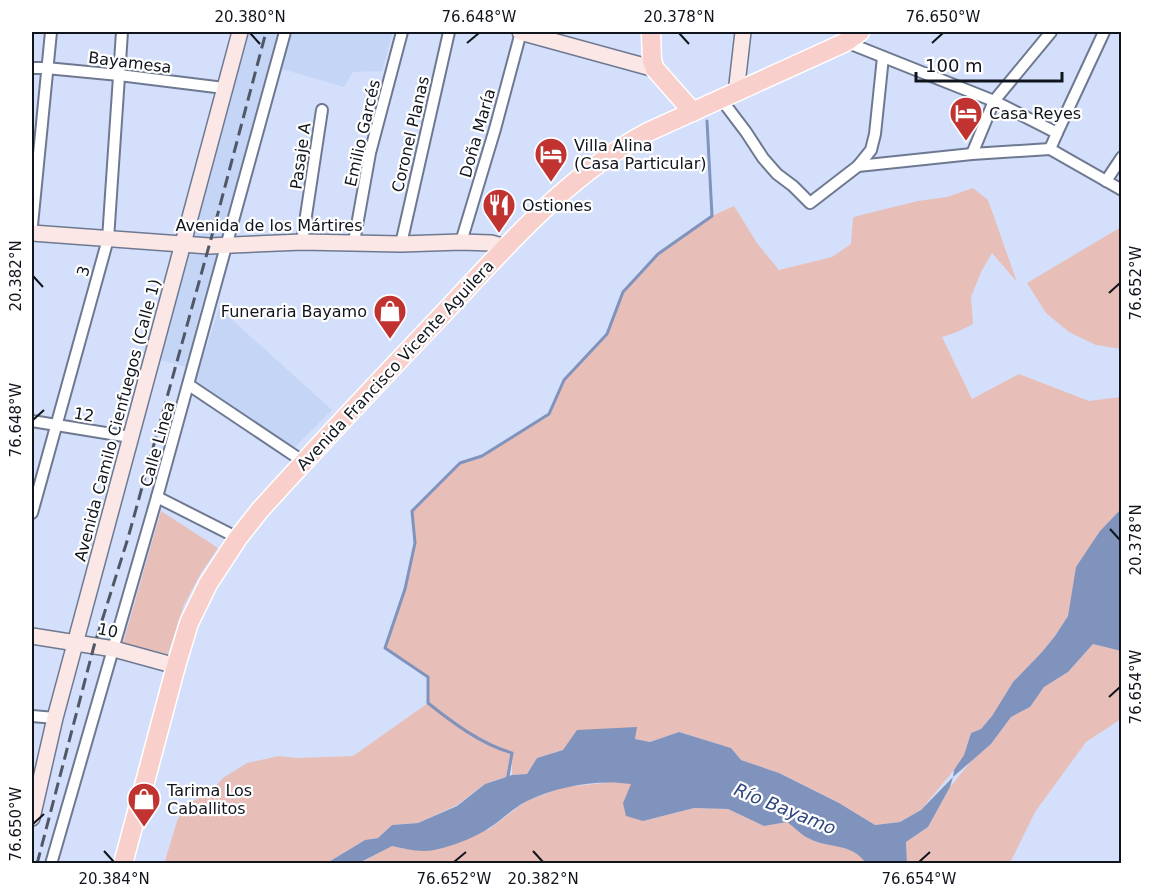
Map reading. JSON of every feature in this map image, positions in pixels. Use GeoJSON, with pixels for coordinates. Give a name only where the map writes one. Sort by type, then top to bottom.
{"type":"FeatureCollection","features":[{"type":"Feature","properties":{"kind":"main road"},"geometry":{"type":"LineString","coordinates":[[651,32],[652,61],[655,69],[693,112]]}},
{"type":"Feature","properties":{"kind":"main road","name":"Avenida Francisco Vicente Aguilera"},"geometry":{"type":"LineString","coordinates":[[123,864],[189,623],[208,584],[238,538],[260,510],[506,247],[578,178],[623,145],[648,132],[853,37]]}},
{"type":"Feature","properties":{"kind":"street"},"geometry":{"type":"LineString","coordinates":[[32,225],[51,32]]}},
{"type":"Feature","properties":{"kind":"street","name":"3"},"geometry":{"type":"LineString","coordinates":[[32,513],[108,239],[122,32]]}},
{"type":"Feature","properties":{"kind":"street","name":"Avenida Camilo Cienfuegos (Calle 1)"},"geometry":{"type":"LineString","coordinates":[[32,818],[55,718],[240,32]]}},
{"type":"Feature","properties":{"kind":"street","name":"Calle Linea"},"geometry":{"type":"LineString","coordinates":[[51,864],[189,385],[285,32]]}},
{"type":"Feature","properties":{"kind":"street","name":"Emilio Garcés"},"geometry":{"type":"LineString","coordinates":[[354,242],[370,153],[402,32]]}},
{"type":"Feature","properties":{"kind":"street","name":"Coronel Planas"},"geometry":{"type":"LineString","coordinates":[[401,244],[448,32]]}},
{"type":"Feature","properties":{"kind":"street"},"geometry":{"type":"LineString","coordinates":[[520,32],[655,69]]}},
{"type":"Feature","properties":{"kind":"street","name":"Doña María"},"geometry":{"type":"LineString","coordinates":[[461,242],[495,129],[520,32]]}},
{"type":"Feature","properties":{"kind":"street"},"geometry":{"type":"LineString","coordinates":[[742,32],[728,96],[746,132],[763,158],[777,174],[810,203],[858,166],[871,150],[875,134],[883,57]]}},
{"type":"Feature","properties":{"kind":"street"},"geometry":{"type":"LineString","coordinates":[[972,154],[994,101],[1051,32]]}},
{"type":"Feature","properties":{"kind":"street"},"geometry":{"type":"LineString","coordinates":[[1050,149],[1104,32]]}},
{"type":"Feature","properties":{"kind":"street"},"geometry":{"type":"LineString","coordinates":[[853,37],[883,57],[994,101],[1057,133]]}},
{"type":"Feature","properties":{"kind":"street","name":"Bayamesa"},"geometry":{"type":"LineString","coordinates":[[32,68],[119,75],[224,88]]}},
{"type":"Feature","properties":{"kind":"street","name":"Pasaje A"},"geometry":{"type":"LineString","coordinates":[[302,242],[322,110]]}},
{"type":"Feature","properties":{"kind":"street"},"geometry":{"type":"LineString","coordinates":[[858,166],[972,154],[1050,149],[1122,190]]}},
{"type":"Feature","properties":{"kind":"street"},"geometry":{"type":"LineString","coordinates":[[1106,181],[1122,158]]}},
{"type":"Feature","properties":{"kind":"street","name":"Avenida de los Mártires"},"geometry":{"type":"LineString","coordinates":[[32,233],[209,246],[302,242],[401,244],[461,242],[491,243],[506,247]]}},
{"type":"Feature","properties":{"kind":"street"},"geometry":{"type":"LineString","coordinates":[[189,385],[304,462]]}},
{"type":"Feature","properties":{"kind":"street","name":"12"},"geometry":{"type":"LineString","coordinates":[[32,421],[130,438]]}},
{"type":"Feature","properties":{"kind":"street"},"geometry":{"type":"LineString","coordinates":[[157,497],[238,538]]}},
{"type":"Feature","properties":{"kind":"street","name":"10"},"geometry":{"type":"LineString","coordinates":[[32,636],[114,649],[176,666]]}},
{"type":"Feature","properties":{"kind":"street"},"geometry":{"type":"LineString","coordinates":[[32,716],[55,718]]}},
{"type":"Feature","properties":{"kind":"shaded area"},"geometry":{"type":"Polygon","coordinates":[[[245,32],[281,32],[186,367],[160,360],[245,32]]]}},
{"type":"Feature","properties":{"kind":"shaded area"},"geometry":{"type":"Polygon","coordinates":[[[287,32],[393,32],[382,71],[353,72],[344,87],[275,67],[287,32]]]}},
{"type":"Feature","properties":{"kind":"shaded area"},"geometry":{"type":"Polygon","coordinates":[[[973,188],[988,200],[1017,282],[992,253],[971,297],[973,324],[942,337],[972,399],[1019,374],[1089,401],[1121,397],[1121,509],[1100,531],[1074,586],[1068,616],[1055,636],[1013,682],[981,729],[971,733],[964,755],[921,810],[900,822],[875,825],[839,803],[779,773],[741,760],[731,748],[679,732],[650,742],[635,739],[636,727],[537,758],[527,774],[512,775],[512,757],[508,776],[485,784],[457,805],[418,823],[392,825],[378,838],[365,840],[327,863],[164,864],[184,806],[210,792],[223,778],[247,763],[279,756],[297,758],[353,756],[428,703],[428,677],[385,648],[405,589],[415,543],[412,511],[460,463],[482,456],[549,414],[564,380],[607,334],[623,292],[658,254],[712,216],[734,206],[757,243],[779,270],[832,257],[851,244],[853,218],[857,216],[918,201],[947,197],[973,188]]]}},
{"type":"Feature","properties":{"kind":"shaded area"},"geometry":{"type":"Polygon","coordinates":[[[1121,227],[1121,349],[1096,345],[1069,332],[1046,313],[1027,283],[1121,227]]]}},
{"type":"Feature","properties":{"kind":"shaded area"},"geometry":{"type":"Polygon","coordinates":[[[219,308],[332,410],[292,450],[193,387],[219,308]]]}},
{"type":"Feature","properties":{"kind":"shaded area"},"geometry":{"type":"Polygon","coordinates":[[[161,511],[218,548],[184,605],[168,654],[123,643],[161,511]]]}},
{"type":"Feature","properties":{"kind":"shaded area"},"geometry":{"type":"Polygon","coordinates":[[[1093,644],[1121,651],[1121,719],[1086,742],[1035,812],[1010,863],[906,864],[906,842],[928,827],[950,787],[972,760],[991,744],[1011,717],[1030,707],[1044,687],[1068,672],[1093,644]]]}},
{"type":"Feature","properties":{"kind":"shaded area"},"geometry":{"type":"Polygon","coordinates":[[[614,782],[632,783],[623,803],[643,821],[694,808],[728,809],[764,826],[787,822],[807,838],[847,848],[866,863],[359,864],[392,845],[404,849],[488,830],[526,801],[564,787],[614,782]]]}},
{"type":"Feature","properties":{"kind":"water"},"geometry":{"type":"Polygon","coordinates":[[[1121,509],[1121,569],[1114,583],[1121,584],[1121,651],[1093,644],[1068,672],[1044,687],[1030,707],[1011,717],[991,744],[953,777],[954,770],[964,755],[971,733],[981,729],[992,716],[1013,682],[1042,652],[1068,616],[1076,567],[1100,531],[1121,509]]]}},
{"type":"Feature","properties":{"kind":"water"},"geometry":{"type":"Polygon","coordinates":[[[637,727],[635,739],[650,742],[679,732],[731,748],[741,760],[779,773],[839,803],[875,825],[900,822],[921,810],[953,777],[928,827],[906,842],[907,863],[866,863],[860,856],[847,849],[807,838],[787,822],[764,826],[728,809],[694,808],[643,821],[626,816],[623,803],[631,784],[605,782],[551,791],[522,804],[483,832],[448,846],[424,851],[392,846],[359,863],[327,863],[365,840],[378,838],[392,825],[418,823],[457,806],[485,784],[512,775],[527,774],[537,758],[563,750],[577,730],[637,727]]]}},
{"type":"Feature","properties":{"kind":"waterway"},"geometry":{"type":"LineString","coordinates":[[506,779],[512,753],[478,738],[428,703],[428,677],[385,648],[405,589],[415,543],[412,511],[460,463],[482,456],[549,414],[564,380],[607,334],[623,292],[658,254],[712,216],[707,121]]}},
{"type":"Feature","properties":{"kind":"waterway","name":"Río Bayamo"},"geometry":{"type":"LineString","coordinates":[[1104,604],[1122,571]]}},
{"type":"Feature","properties":{"kind":"railway"},"geometry":{"type":"LineString","coordinates":[[37,864],[94,646],[128,538],[266,32]]}},
{"type":"Feature","properties":{"kind":"place","name":"Casa Reyes"},"geometry":{"type":"Point","coordinates":[966,142]}},
{"type":"Feature","properties":{"kind":"place","name":"Villa Alina (Casa Particular)"},"geometry":{"type":"Point","coordinates":[551,183]}},
{"type":"Feature","properties":{"kind":"place","name":"Ostiones"},"geometry":{"type":"Point","coordinates":[499,234]}},
{"type":"Feature","properties":{"kind":"place","name":"Funeraria Bayamo"},"geometry":{"type":"Point","coordinates":[390,340]}},
{"type":"Feature","properties":{"kind":"place","name":"Tarima Los Caballitos"},"geometry":{"type":"Point","coordinates":[144,828]}}]}
